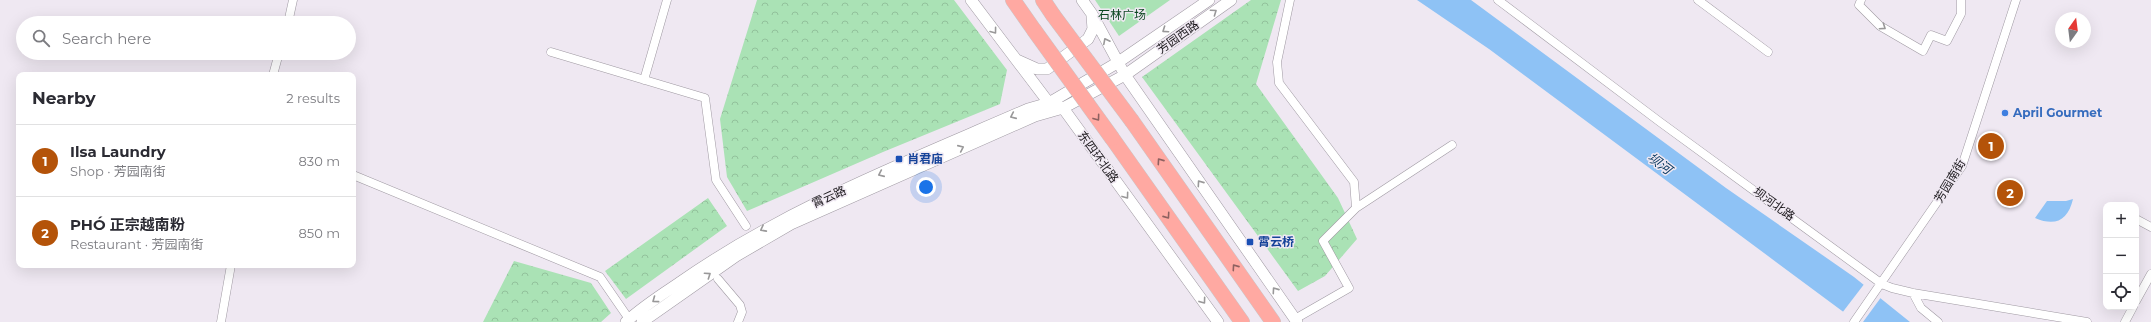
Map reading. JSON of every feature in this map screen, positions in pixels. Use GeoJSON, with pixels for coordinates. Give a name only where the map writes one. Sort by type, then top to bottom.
{"type":"FeatureCollection","features":[{"type":"Feature","properties":{"kind":"highway","name":"东四环北路"},"geometry":{"type":"LineString","coordinates":[[1013,0],[1242,322]]}},
{"type":"Feature","properties":{"kind":"highway"},"geometry":{"type":"LineString","coordinates":[[1042,0],[1132,121],[1273,322]]}},
{"type":"Feature","properties":{"kind":"main road"},"geometry":{"type":"LineString","coordinates":[[971,0],[1049,103],[1063,108]]}},
{"type":"Feature","properties":{"kind":"main road"},"geometry":{"type":"LineString","coordinates":[[1082,0],[1092,14],[1117,63],[1125,75],[1296,320]]}},
{"type":"Feature","properties":{"kind":"main road","name":"芳园西路"},"geometry":{"type":"LineString","coordinates":[[1049,103],[1117,63],[1209,0]]}},
{"type":"Feature","properties":{"kind":"main road","name":"芳园西路"},"geometry":{"type":"LineString","coordinates":[[1063,108],[1125,75],[1231,0]]}},
{"type":"Feature","properties":{"kind":"main road"},"geometry":{"type":"LineString","coordinates":[[1015,58],[1037,69],[1047,69],[1088,39],[1093,29],[1092,14]]}},
{"type":"Feature","properties":{"kind":"main road","name":"霄云路"},"geometry":{"type":"LineString","coordinates":[[627,320],[702,266],[762,230],[812,204],[1028,109],[1049,103]]}},
{"type":"Feature","properties":{"kind":"main road","name":"霄云路"},"geometry":{"type":"LineString","coordinates":[[642,322],[736,256],[791,224],[1035,116],[1063,108]]}},
{"type":"Feature","properties":{"kind":"main road","name":"东四环北路"},"geometry":{"type":"LineString","coordinates":[[1063,108],[1218,322]]}},
{"type":"Feature","properties":{"kind":"street"},"geometry":{"type":"LineString","coordinates":[[290,16],[293,0]]}},
{"type":"Feature","properties":{"kind":"street"},"geometry":{"type":"LineString","coordinates":[[644,80],[667,0]]}},
{"type":"Feature","properties":{"kind":"street"},"geometry":{"type":"LineString","coordinates":[[1290,0],[1277,62],[1279,83],[1354,182],[1356,208]]}},
{"type":"Feature","properties":{"kind":"street","name":"坝河北路"},"geometry":{"type":"LineString","coordinates":[[1498,0],[1880,286],[1913,293],[2087,322]]}},
{"type":"Feature","properties":{"kind":"street"},"geometry":{"type":"LineString","coordinates":[[1698,0],[1768,52]]}},
{"type":"Feature","properties":{"kind":"street"},"geometry":{"type":"LineString","coordinates":[[1861,0],[1859,5],[1880,26],[1923,51],[1930,35],[1947,41],[1961,14],[1962,0]]}},
{"type":"Feature","properties":{"kind":"street","name":"芳园南街"},"geometry":{"type":"LineString","coordinates":[[1854,322],[1962,166],[2016,0]]}},
{"type":"Feature","properties":{"kind":"street"},"geometry":{"type":"LineString","coordinates":[[551,52],[705,98],[716,180],[746,226]]}},
{"type":"Feature","properties":{"kind":"street"},"geometry":{"type":"LineString","coordinates":[[274,72],[277,60]]}},
{"type":"Feature","properties":{"kind":"street"},"geometry":{"type":"LineString","coordinates":[[1296,320],[1349,288],[1323,241],[1356,208],[1452,145]]}},
{"type":"Feature","properties":{"kind":"street"},"geometry":{"type":"LineString","coordinates":[[356,176],[600,277],[627,320]]}},
{"type":"Feature","properties":{"kind":"street"},"geometry":{"type":"LineString","coordinates":[[2139,221],[2151,227]]}},
{"type":"Feature","properties":{"kind":"street"},"geometry":{"type":"LineString","coordinates":[[221,322],[230,268]]}},
{"type":"Feature","properties":{"kind":"street"},"geometry":{"type":"LineString","coordinates":[[2139,296],[2151,274]]}},
{"type":"Feature","properties":{"kind":"street"},"geometry":{"type":"LineString","coordinates":[[718,279],[740,305],[742,312],[738,322]]}},
{"type":"Feature","properties":{"kind":"street"},"geometry":{"type":"LineString","coordinates":[[1913,293],[1921,308],[1938,322]]}},
{"type":"Feature","properties":{"kind":"street"},"geometry":{"type":"LineString","coordinates":[[2125,322],[2131,310]]}},
{"type":"Feature","properties":{"kind":"green space"},"geometry":{"type":"Polygon","coordinates":[[[757,0],[954,0],[1007,70],[1000,104],[883,152],[747,211],[727,177],[720,119],[757,0]]]}},
{"type":"Feature","properties":{"kind":"green space","name":"石林广场"},"geometry":{"type":"Polygon","coordinates":[[[1095,0],[1170,0],[1119,36],[1095,0]]]}},
{"type":"Feature","properties":{"kind":"green space"},"geometry":{"type":"Polygon","coordinates":[[[1251,0],[1281,0],[1256,84],[1338,198],[1357,239],[1325,276],[1298,291],[1142,77],[1251,0]]]}},
{"type":"Feature","properties":{"kind":"green space"},"geometry":{"type":"Polygon","coordinates":[[[708,198],[727,226],[626,299],[605,271],[708,198]]]}},
{"type":"Feature","properties":{"kind":"green space"},"geometry":{"type":"Polygon","coordinates":[[[514,261],[591,283],[611,313],[601,322],[483,322],[514,261]]]}},
{"type":"Feature","properties":{"kind":"water","name":"坝河"},"geometry":{"type":"Polygon","coordinates":[[[1417,0],[1471,0],[1726,188],[1854,277],[1910,322],[1857,322],[1489,49],[1417,0]]]}},
{"type":"Feature","properties":{"kind":"water"},"geometry":{"type":"Polygon","coordinates":[[[2073,199],[2068,212],[2060,220],[2049,222],[2035,218],[2047,201],[2066,201],[2073,199]]]}},
{"type":"Feature","properties":{"kind":"pier"},"geometry":{"type":"Polygon","coordinates":[[[1865,283],[1882,296],[1863,322],[1854,322],[1842,313],[1865,283]]]}},
{"type":"Feature","properties":{"kind":"place","name":"April Gourmet"},"geometry":{"type":"Point","coordinates":[2005,113]}},
{"type":"Feature","properties":{"kind":"place","name":"Ilsa Laundry"},"geometry":{"type":"Point","coordinates":[1991,146]}},
{"type":"Feature","properties":{"kind":"place","name":"肖君庙"},"geometry":{"type":"Point","coordinates":[899,159]}},
{"type":"Feature","properties":{"kind":"place","name":"PHÓ 正宗越南粉"},"geometry":{"type":"Point","coordinates":[2010,193]}},
{"type":"Feature","properties":{"kind":"place","name":"霄云桥"},"geometry":{"type":"Point","coordinates":[1250,242]}}]}
